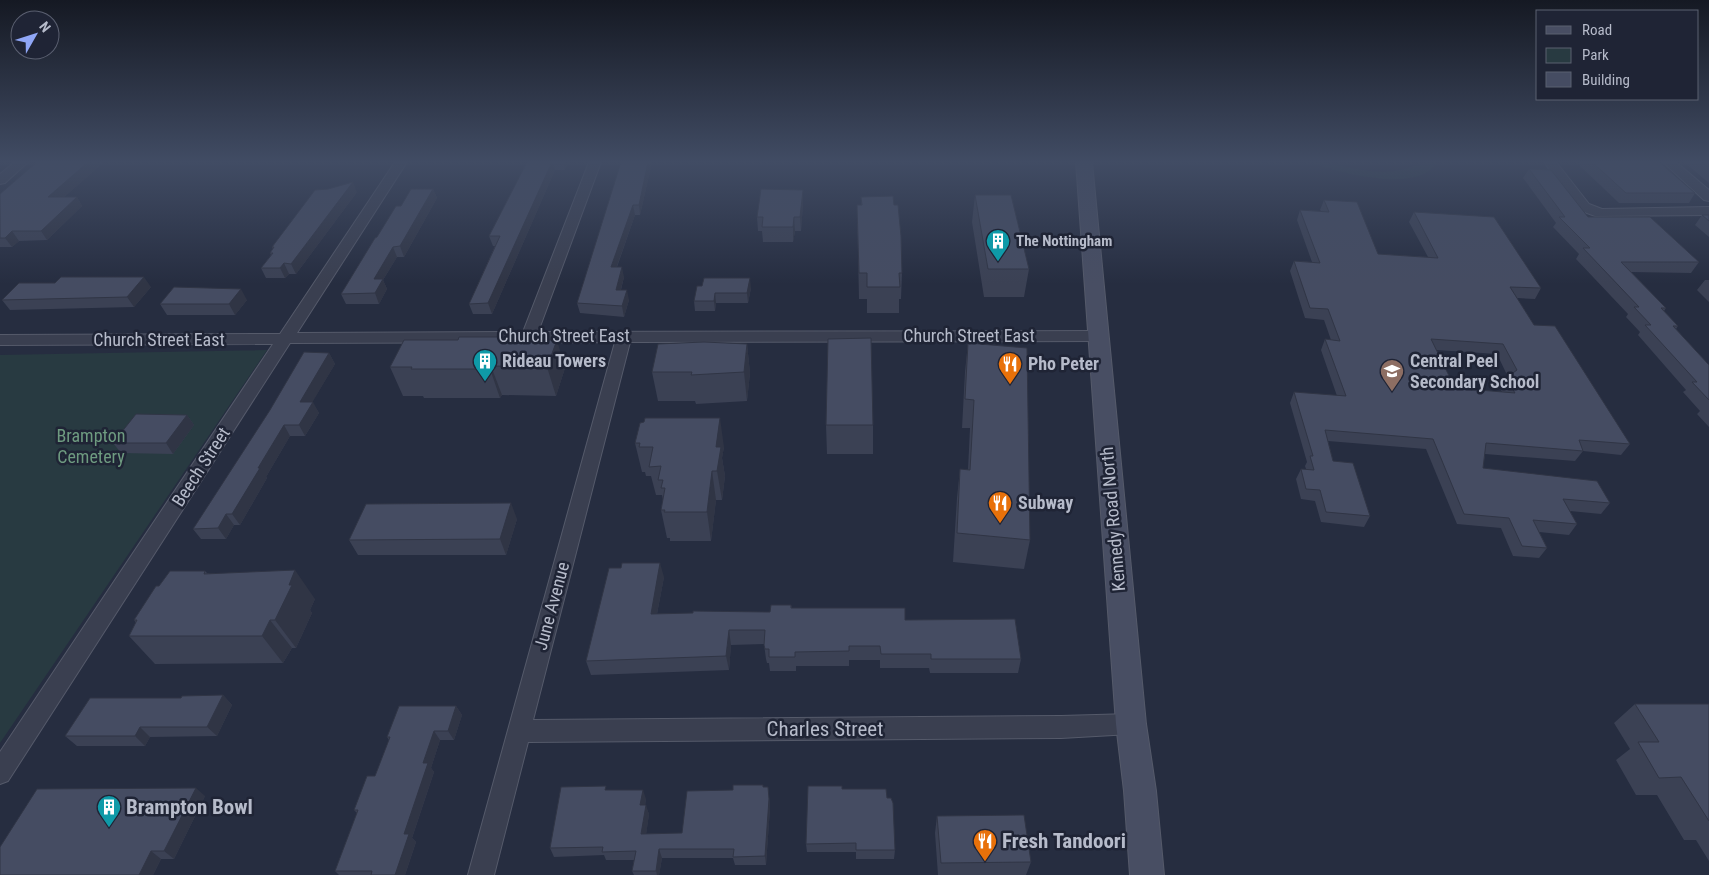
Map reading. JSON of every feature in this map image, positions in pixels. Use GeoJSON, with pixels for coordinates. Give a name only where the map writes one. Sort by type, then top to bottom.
{"type":"FeatureCollection","features":[{"type":"Feature","properties":{"kind":"main road","name":"Kennedy Road North"},"geometry":{"type":"LineString","coordinates":[[1087,203],[1131,724],[1140,791],[1147,875]]}},
{"type":"Feature","properties":{"kind":"street","name":"Beech Street"},"geometry":{"type":"LineString","coordinates":[[0,773],[375,203]]}},
{"type":"Feature","properties":{"kind":"street"},"geometry":{"type":"LineString","coordinates":[[529,336],[580,203]]}},
{"type":"Feature","properties":{"kind":"street"},"geometry":{"type":"LineString","coordinates":[[1581,203],[1584,207],[1600,212],[1709,211]]}},
{"type":"Feature","properties":{"kind":"street","name":"Church Street East"},"geometry":{"type":"LineString","coordinates":[[0,340],[286,340],[529,336],[1097,336]]}},
{"type":"Feature","properties":{"kind":"street","name":"June Avenue"},"geometry":{"type":"LineString","coordinates":[[481,875],[624,336]]}},
{"type":"Feature","properties":{"kind":"street","name":"Charles Street"},"geometry":{"type":"LineString","coordinates":[[519,731],[1053,728],[1131,724]]}},
{"type":"Feature","properties":{"kind":"green space","name":"Brampton Cemetery"},"geometry":{"type":"Polygon","coordinates":[[[267,350],[0,743],[0,355],[267,350]]]}},
{"type":"Feature","properties":{"kind":"building"},"geometry":{"type":"Polygon","coordinates":[[[0,203],[71,203],[41,231],[12,231],[5,238],[0,238],[0,203]]]}},
{"type":"Feature","properties":{"kind":"building"},"geometry":{"type":"Polygon","coordinates":[[[305,203],[337,203],[291,264],[284,263],[280,268],[261,268],[273,253],[270,253],[274,247],[272,247],[305,203]]]}},
{"type":"Feature","properties":{"kind":"building"},"geometry":{"type":"Polygon","coordinates":[[[403,203],[425,203],[400,246],[393,247],[374,279],[383,279],[375,293],[341,294],[396,206],[401,206],[403,203]]]}},
{"type":"Feature","properties":{"kind":"building"},"geometry":{"type":"Polygon","coordinates":[[[506,203],[533,203],[488,303],[469,304],[500,236],[489,236],[506,203]]]}},
{"type":"Feature","properties":{"kind":"building"},"geometry":{"type":"Polygon","coordinates":[[[608,203],[639,203],[639,205],[633,205],[611,267],[622,267],[616,290],[627,290],[622,306],[577,303],[608,203]]]}},
{"type":"Feature","properties":{"kind":"building"},"geometry":{"type":"Polygon","coordinates":[[[759,203],[802,203],[800,217],[794,217],[793,227],[762,227],[763,217],[757,217],[759,203]]]}},
{"type":"Feature","properties":{"kind":"building"},"geometry":{"type":"Polygon","coordinates":[[[862,203],[894,203],[894,205],[898,205],[902,273],[899,273],[900,287],[867,287],[867,273],[859,273],[857,205],[862,205],[862,203]]]}},
{"type":"Feature","properties":{"kind":"building"},"geometry":{"type":"Polygon","coordinates":[[[976,203],[1013,203],[1029,269],[988,269],[976,203]]]}},
{"type":"Feature","properties":{"kind":"building"},"geometry":{"type":"Polygon","coordinates":[[[1325,203],[1357,203],[1378,254],[1438,258],[1414,212],[1494,217],[1541,288],[1510,287],[1534,325],[1555,326],[1630,444],[1579,440],[1583,451],[1486,443],[1483,468],[1597,481],[1610,503],[1563,499],[1577,524],[1533,520],[1547,548],[1522,546],[1509,518],[1464,514],[1433,439],[1325,430],[1333,461],[1353,463],[1370,516],[1326,512],[1320,490],[1306,489],[1301,469],[1314,470],[1310,456],[1313,456],[1294,392],[1346,396],[1325,339],[1340,341],[1328,309],[1310,308],[1294,261],[1320,263],[1300,210],[1329,212],[1325,203]],[[1431,339],[1455,388],[1515,393],[1506,378],[1517,370],[1503,344],[1431,339]]]}},
{"type":"Feature","properties":{"kind":"building"},"geometry":{"type":"Polygon","coordinates":[[[1554,203],[1577,203],[1588,217],[1650,217],[1699,262],[1621,262],[1666,308],[1661,308],[1678,326],[1673,326],[1709,365],[1709,400],[1692,382],[1697,382],[1645,325],[1651,325],[1634,307],[1639,307],[1583,248],[1590,248],[1559,217],[1565,217],[1554,203]]]}},
{"type":"Feature","properties":{"kind":"building"},"geometry":{"type":"Polygon","coordinates":[[[1702,215],[1709,215],[1709,221],[1702,215]]]}},
{"type":"Feature","properties":{"kind":"building"},"geometry":{"type":"Polygon","coordinates":[[[61,277],[144,277],[127,297],[2,300],[19,283],[55,283],[61,277]]]}},
{"type":"Feature","properties":{"kind":"building"},"geometry":{"type":"Polygon","coordinates":[[[704,278],[750,278],[747,293],[715,293],[714,301],[694,301],[697,286],[702,286],[704,278]]]}},
{"type":"Feature","properties":{"kind":"building"},"geometry":{"type":"Polygon","coordinates":[[[174,287],[241,289],[229,304],[160,304],[174,287]]]}},
{"type":"Feature","properties":{"kind":"building"},"geometry":{"type":"Polygon","coordinates":[[[459,337],[537,337],[536,340],[557,340],[547,367],[491,366],[490,369],[411,369],[412,367],[390,367],[404,340],[458,340],[459,337]]]}},
{"type":"Feature","properties":{"kind":"building"},"geometry":{"type":"Polygon","coordinates":[[[871,338],[873,425],[826,425],[828,339],[871,338]]]}},
{"type":"Feature","properties":{"kind":"building"},"geometry":{"type":"Polygon","coordinates":[[[704,342],[747,344],[744,372],[691,375],[692,372],[652,372],[658,344],[704,342]]]}},
{"type":"Feature","properties":{"kind":"building"},"geometry":{"type":"Polygon","coordinates":[[[968,343],[1027,348],[1030,540],[957,533],[960,469],[970,470],[974,400],[965,399],[968,343]]]}},
{"type":"Feature","properties":{"kind":"building"},"geometry":{"type":"Polygon","coordinates":[[[304,352],[329,353],[300,402],[313,402],[299,425],[284,425],[232,514],[226,514],[218,528],[193,529],[270,410],[304,352]]]}},
{"type":"Feature","properties":{"kind":"building"},"geometry":{"type":"Polygon","coordinates":[[[136,414],[187,415],[166,443],[113,443],[136,414]]]}},
{"type":"Feature","properties":{"kind":"building"},"geometry":{"type":"Polygon","coordinates":[[[645,418],[720,418],[716,447],[721,447],[717,471],[712,471],[707,512],[664,512],[665,510],[661,510],[665,488],[661,488],[663,480],[658,480],[661,466],[649,467],[653,447],[639,447],[640,443],[635,443],[640,423],[644,422],[645,418]]]}},
{"type":"Feature","properties":{"kind":"building"},"geometry":{"type":"Polygon","coordinates":[[[511,503],[500,539],[349,540],[366,504],[511,503]]]}},
{"type":"Feature","properties":{"kind":"building"},"geometry":{"type":"Polygon","coordinates":[[[622,563],[660,563],[651,614],[693,613],[693,611],[770,612],[771,605],[791,605],[791,608],[905,608],[905,620],[1015,619],[1021,659],[931,659],[931,654],[881,654],[880,646],[849,646],[849,651],[795,652],[795,657],[769,657],[769,649],[765,649],[764,645],[765,630],[729,630],[726,656],[586,661],[609,568],[621,568],[622,563]]]}},
{"type":"Feature","properties":{"kind":"building"},"geometry":{"type":"Polygon","coordinates":[[[295,570],[289,585],[292,585],[275,620],[270,620],[262,636],[129,636],[137,620],[134,620],[156,586],[159,586],[170,571],[205,571],[204,574],[295,570]]]}},
{"type":"Feature","properties":{"kind":"building"},"geometry":{"type":"Polygon","coordinates":[[[223,695],[207,727],[140,727],[135,736],[65,736],[90,698],[181,698],[182,696],[223,695]]]}},
{"type":"Feature","properties":{"kind":"building"},"geometry":{"type":"Polygon","coordinates":[[[1635,704],[1709,704],[1709,821],[1681,777],[1659,778],[1638,742],[1659,742],[1635,704]]]}},
{"type":"Feature","properties":{"kind":"building"},"geometry":{"type":"Polygon","coordinates":[[[399,706],[456,706],[448,731],[434,731],[423,763],[428,763],[404,834],[409,834],[395,875],[371,875],[372,871],[335,871],[358,810],[354,810],[367,776],[375,776],[390,737],[387,737],[399,706]]]}},
{"type":"Feature","properties":{"kind":"building"},"geometry":{"type":"Polygon","coordinates":[[[733,785],[763,785],[763,787],[768,787],[769,799],[765,856],[733,857],[734,849],[659,849],[656,871],[632,871],[636,851],[602,852],[603,847],[550,848],[561,787],[606,786],[605,790],[643,790],[640,805],[646,805],[641,834],[682,833],[687,791],[733,790],[733,785]]]}},
{"type":"Feature","properties":{"kind":"building"},"geometry":{"type":"Polygon","coordinates":[[[808,786],[842,786],[842,789],[886,789],[887,798],[891,798],[893,803],[895,850],[856,850],[856,843],[806,844],[808,786]]]}},
{"type":"Feature","properties":{"kind":"building","name":"Brampton Bowl"},"geometry":{"type":"Polygon","coordinates":[[[196,788],[164,851],[151,851],[139,875],[0,875],[0,847],[37,789],[196,788]]]}},
{"type":"Feature","properties":{"kind":"building"},"geometry":{"type":"Polygon","coordinates":[[[1024,815],[1031,862],[941,863],[937,816],[1024,815]]]}},
{"type":"Feature","properties":{"kind":"place","name":"The Nottingham"},"geometry":{"type":"Point","coordinates":[998,262]}},
{"type":"Feature","properties":{"kind":"place","name":"Rideau Towers"},"geometry":{"type":"Point","coordinates":[485,382]}},
{"type":"Feature","properties":{"kind":"place","name":"Pho Peter"},"geometry":{"type":"Point","coordinates":[1010,385]}},
{"type":"Feature","properties":{"kind":"place","name":"Central Peel Secondary School"},"geometry":{"type":"Point","coordinates":[1392,392]}},
{"type":"Feature","properties":{"kind":"place","name":"Subway"},"geometry":{"type":"Point","coordinates":[1000,524]}},
{"type":"Feature","properties":{"kind":"place","name":"Brampton Bowl"},"geometry":{"type":"Point","coordinates":[109,828]}},
{"type":"Feature","properties":{"kind":"place","name":"Fresh Tandoori"},"geometry":{"type":"Point","coordinates":[985,862]}}]}
